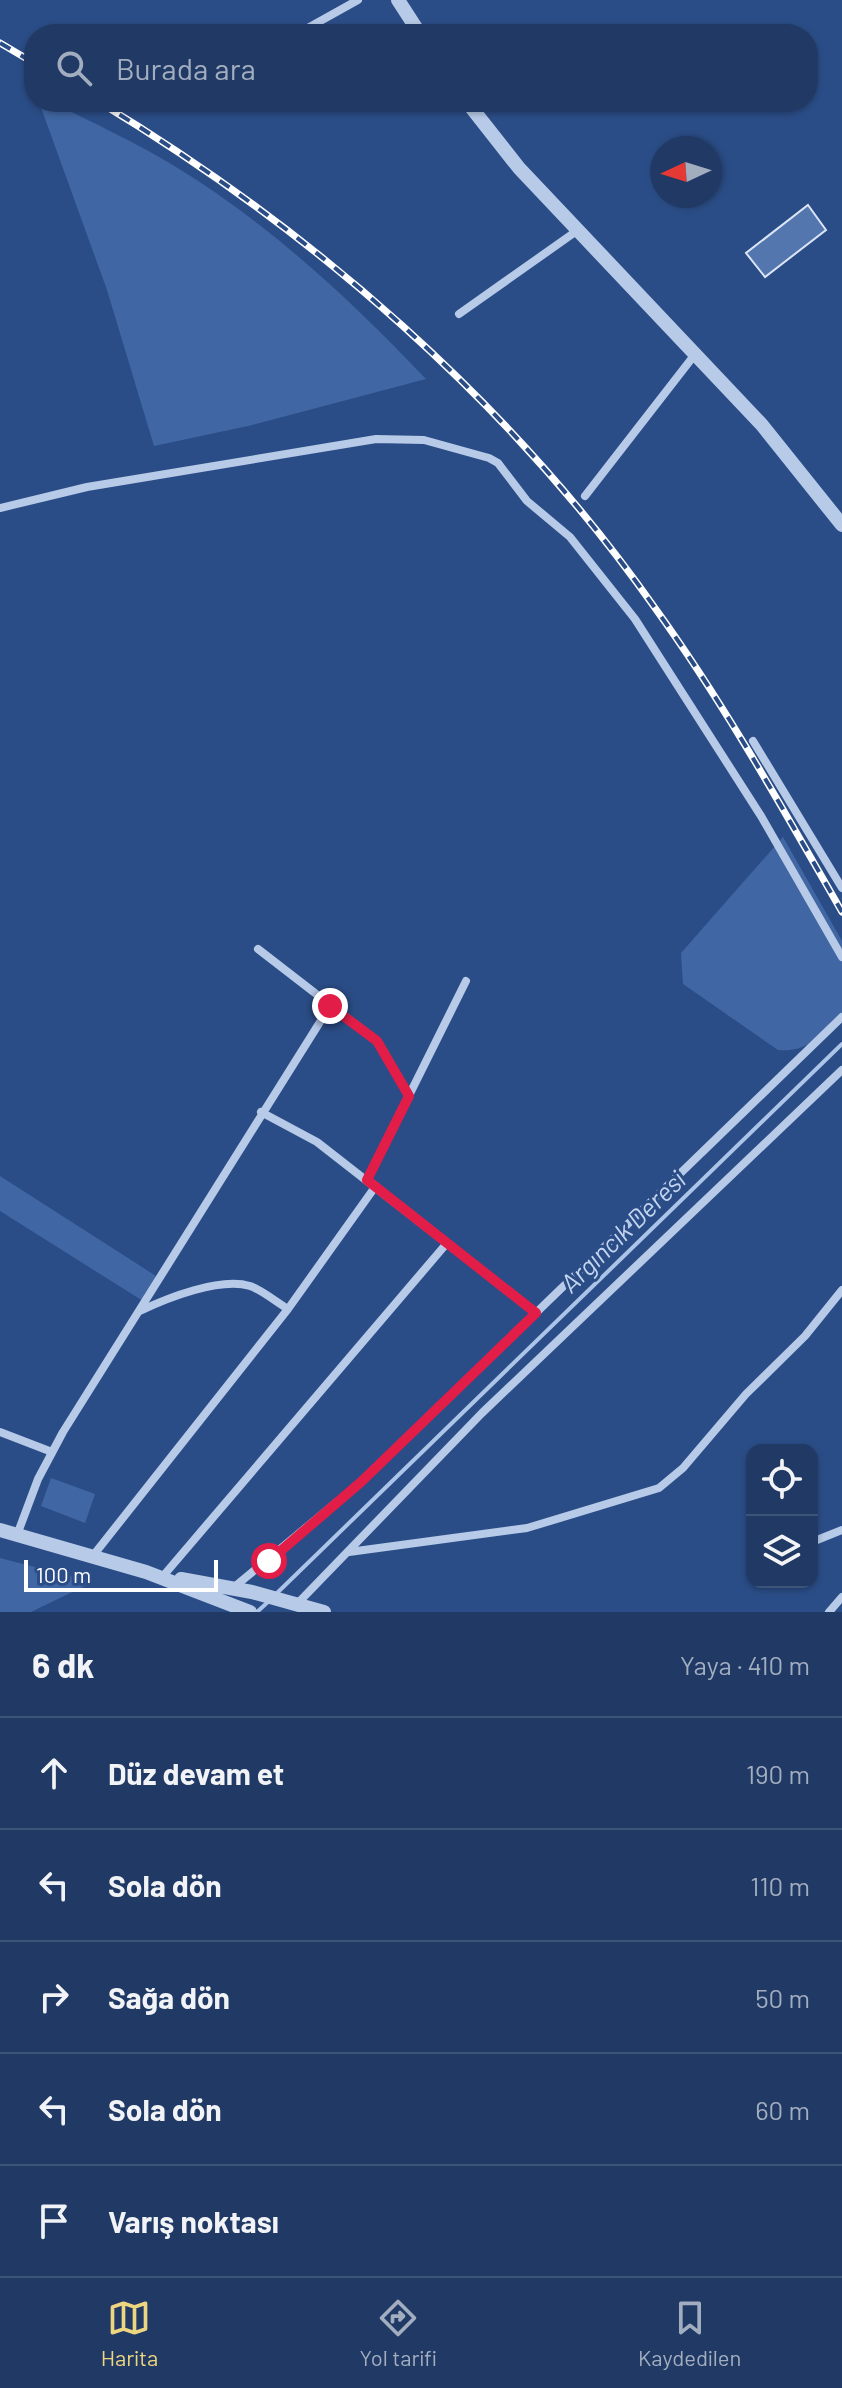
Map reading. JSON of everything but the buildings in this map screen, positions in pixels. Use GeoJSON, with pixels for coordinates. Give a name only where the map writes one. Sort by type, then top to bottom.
{"type":"FeatureCollection","features":[{"type":"Feature","properties":{"kind":"street"},"geometry":{"type":"LineString","coordinates":[[315,24],[358,0]]}},
{"type":"Feature","properties":{"kind":"street"},"geometry":{"type":"LineString","coordinates":[[398,0],[414,24]]}},
{"type":"Feature","properties":{"kind":"street"},"geometry":{"type":"LineString","coordinates":[[475,112],[519,168],[774,438],[842,525]]}},
{"type":"Feature","properties":{"kind":"street"},"geometry":{"type":"LineString","coordinates":[[459,314],[578,230]]}},
{"type":"Feature","properties":{"kind":"street"},"geometry":{"type":"LineString","coordinates":[[585,496],[696,353]]}},
{"type":"Feature","properties":{"kind":"street"},"geometry":{"type":"LineString","coordinates":[[0,508],[87,487],[376,439],[424,440],[489,458],[498,463],[527,501],[570,537],[635,619],[761,816],[842,957]]}},
{"type":"Feature","properties":{"kind":"street"},"geometry":{"type":"LineString","coordinates":[[753,741],[842,888]]}},
{"type":"Feature","properties":{"kind":"street"},"geometry":{"type":"LineString","coordinates":[[258,949],[377,1041],[409,1096]]}},
{"type":"Feature","properties":{"kind":"street"},"geometry":{"type":"LineString","coordinates":[[92,1557],[288,1309],[371,1184],[409,1096],[466,981]]}},
{"type":"Feature","properties":{"kind":"street"},"geometry":{"type":"LineString","coordinates":[[17,1535],[52,1452],[261,1112],[330,1006]]}},
{"type":"Feature","properties":{"kind":"street"},"geometry":{"type":"LineString","coordinates":[[233,1588],[333,1507],[842,1017]]}},
{"type":"Feature","properties":{"kind":"street"},"geometry":{"type":"LineString","coordinates":[[297,1604],[482,1413],[842,1070]]}},
{"type":"Feature","properties":{"kind":"street"},"geometry":{"type":"LineString","coordinates":[[261,1112],[317,1142],[536,1313]]}},
{"type":"Feature","properties":{"kind":"street"},"geometry":{"type":"LineString","coordinates":[[164,1575],[447,1243]]}},
{"type":"Feature","properties":{"kind":"street"},"geometry":{"type":"LineString","coordinates":[[140,1311],[192,1291],[236,1286],[250,1286],[288,1309]]}},
{"type":"Feature","properties":{"kind":"street"},"geometry":{"type":"LineString","coordinates":[[348,1552],[527,1528],[659,1488],[683,1468],[746,1394],[805,1336],[842,1290]]}},
{"type":"Feature","properties":{"kind":"street"},"geometry":{"type":"LineString","coordinates":[[0,1432],[52,1452]]}},
{"type":"Feature","properties":{"kind":"street"},"geometry":{"type":"LineString","coordinates":[[0,1530],[146,1572],[250,1612]]}},
{"type":"Feature","properties":{"kind":"street"},"geometry":{"type":"LineString","coordinates":[[818,1540],[842,1530]]}},
{"type":"Feature","properties":{"kind":"street"},"geometry":{"type":"LineString","coordinates":[[146,1572],[233,1588],[324,1612]]}},
{"type":"Feature","properties":{"kind":"street"},"geometry":{"type":"LineString","coordinates":[[829,1612],[842,1597]]}},
{"type":"Feature","properties":{"kind":"shaded area"},"geometry":{"type":"Polygon","coordinates":[[[43,112],[72,112],[142,147],[206,186],[273,236],[337,290],[426,379],[248,426],[154,446],[107,290],[43,112]]]}},
{"type":"Feature","properties":{"kind":"shaded area"},"geometry":{"type":"Polygon","coordinates":[[[783,837],[842,941],[842,1017],[805,1046],[778,1050],[683,984],[681,953],[783,837]]]}},
{"type":"Feature","properties":{"kind":"shaded area"},"geometry":{"type":"Polygon","coordinates":[[[0,1176],[156,1276],[143,1301],[0,1211],[0,1176]]]}},
{"type":"Feature","properties":{"kind":"shaded area"},"geometry":{"type":"Polygon","coordinates":[[[51,1478],[95,1494],[85,1523],[41,1506],[51,1478]]]}},
{"type":"Feature","properties":{"kind":"shaded area"},"geometry":{"type":"Polygon","coordinates":[[[0,1558],[93,1582],[31,1612],[0,1612],[0,1558]]]}},
{"type":"Feature","properties":{"kind":"waterway","name":"Argıncık Deresi"},"geometry":{"type":"LineString","coordinates":[[276,1594],[842,1044]]}},
{"type":"Feature","properties":{"kind":"waterway","name":"Argıncık Deresi"},"geometry":{"type":"LineString","coordinates":[[257,1612],[269,1601]]}},
{"type":"Feature","properties":{"kind":"railway"},"geometry":{"type":"LineString","coordinates":[[0,43],[24,57]]}},
{"type":"Feature","properties":{"kind":"railway"},"geometry":{"type":"LineString","coordinates":[[115,112],[178,152],[331,264],[472,391],[537,460],[598,532],[681,645],[753,758],[842,912]]}},
{"type":"Feature","properties":{"kind":"route"},"geometry":{"type":"LineString","coordinates":[[269,1561],[361,1482],[536,1313],[367,1180],[409,1096],[377,1041],[330,1006]]}}]}
